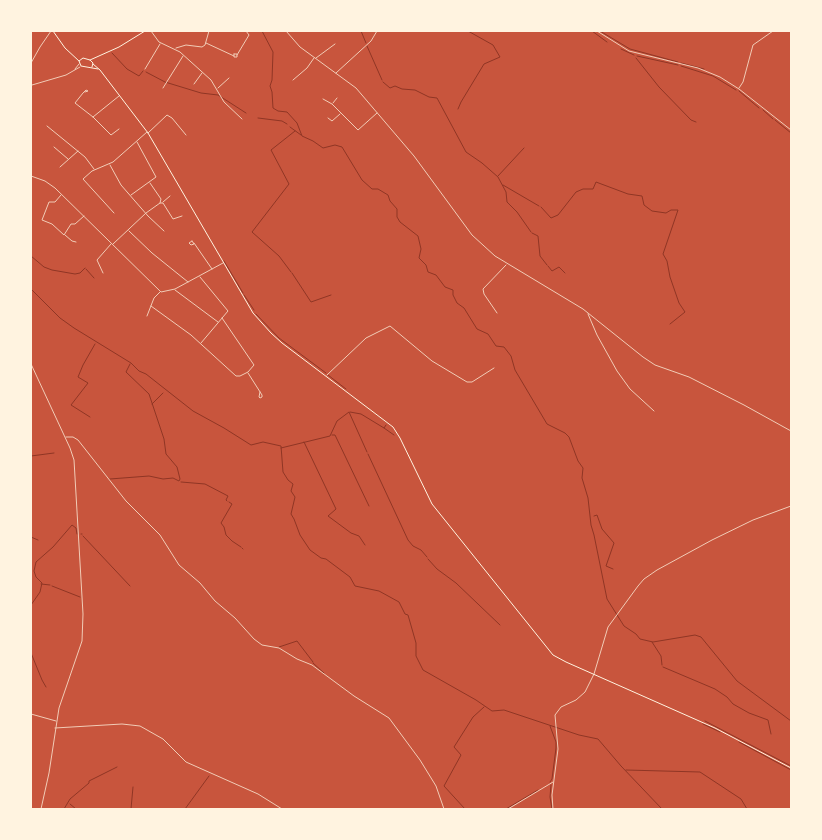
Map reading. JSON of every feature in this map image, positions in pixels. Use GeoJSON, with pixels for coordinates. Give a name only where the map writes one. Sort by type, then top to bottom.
{"type":"FeatureCollection","features":[{"type":"Feature","properties":{"kind":"main road"},"geometry":{"type":"LineString","coordinates":[[52,31],[65,48],[80,60],[90,60],[119,48],[145,31]]}},
{"type":"Feature","properties":{"kind":"main road"},"geometry":{"type":"LineString","coordinates":[[92,67],[96,57]]}},
{"type":"Feature","properties":{"kind":"main road"},"geometry":{"type":"LineString","coordinates":[[80,60],[79,64],[81,66],[99,69]]}},
{"type":"Feature","properties":{"kind":"main road"},"geometry":{"type":"LineString","coordinates":[[90,60],[148,133],[246,303],[263,325],[282,343],[393,427],[432,504],[548,648],[559,659],[715,728],[791,768]]}},
{"type":"Feature","properties":{"kind":"street"},"geometry":{"type":"LineString","coordinates":[[31,64],[40,47],[52,31]]}},
{"type":"Feature","properties":{"kind":"street"},"geometry":{"type":"LineString","coordinates":[[151,31],[161,43],[175,49],[203,72],[217,88],[222,98],[242,119]]}},
{"type":"Feature","properties":{"kind":"street"},"geometry":{"type":"LineString","coordinates":[[175,49],[186,45],[200,47],[205,43],[209,31]]}},
{"type":"Feature","properties":{"kind":"street"},"geometry":{"type":"LineString","coordinates":[[205,43],[236,57],[249,35],[246,31]]}},
{"type":"Feature","properties":{"kind":"street"},"geometry":{"type":"LineString","coordinates":[[286,31],[300,47],[356,88],[414,156],[472,235],[496,256],[583,309],[655,365],[689,377],[791,431]]}},
{"type":"Feature","properties":{"kind":"street"},"geometry":{"type":"LineString","coordinates":[[336,73],[370,41],[377,31]]}},
{"type":"Feature","properties":{"kind":"street"},"geometry":{"type":"LineString","coordinates":[[598,31],[629,51],[706,71],[726,81],[791,130]]}},
{"type":"Feature","properties":{"kind":"street"},"geometry":{"type":"LineString","coordinates":[[739,89],[753,45],[773,31]]}},
{"type":"Feature","properties":{"kind":"street"},"geometry":{"type":"LineString","coordinates":[[145,70],[161,43]]}},
{"type":"Feature","properties":{"kind":"street"},"geometry":{"type":"LineString","coordinates":[[293,80],[315,58],[335,44]]}},
{"type":"Feature","properties":{"kind":"street"},"geometry":{"type":"LineString","coordinates":[[163,88],[184,56]]}},
{"type":"Feature","properties":{"kind":"street"},"geometry":{"type":"LineString","coordinates":[[75,69],[79,64]]}},
{"type":"Feature","properties":{"kind":"street"},"geometry":{"type":"LineString","coordinates":[[31,88],[32,84],[66,75],[81,66]]}},
{"type":"Feature","properties":{"kind":"street"},"geometry":{"type":"LineString","coordinates":[[194,84],[203,72]]}},
{"type":"Feature","properties":{"kind":"street"},"geometry":{"type":"LineString","coordinates":[[217,88],[230,78]]}},
{"type":"Feature","properties":{"kind":"street"},"geometry":{"type":"LineString","coordinates":[[85,92],[75,103],[111,135],[119,129]]}},
{"type":"Feature","properties":{"kind":"street"},"geometry":{"type":"LineString","coordinates":[[93,117],[119,96]]}},
{"type":"Feature","properties":{"kind":"street"},"geometry":{"type":"LineString","coordinates":[[332,104],[337,98]]}},
{"type":"Feature","properties":{"kind":"street"},"geometry":{"type":"LineString","coordinates":[[323,99],[332,104],[358,130],[378,113]]}},
{"type":"Feature","properties":{"kind":"street"},"geometry":{"type":"LineString","coordinates":[[328,118],[332,121],[342,113]]}},
{"type":"Feature","properties":{"kind":"street"},"geometry":{"type":"LineString","coordinates":[[114,213],[83,179],[95,170],[109,164],[167,115],[172,118],[186,135]]}},
{"type":"Feature","properties":{"kind":"street"},"geometry":{"type":"LineString","coordinates":[[47,126],[85,157],[95,170]]}},
{"type":"Feature","properties":{"kind":"street"},"geometry":{"type":"LineString","coordinates":[[130,195],[156,178],[137,141]]}},
{"type":"Feature","properties":{"kind":"street"},"geometry":{"type":"LineString","coordinates":[[54,147],[69,159]]}},
{"type":"Feature","properties":{"kind":"street"},"geometry":{"type":"LineString","coordinates":[[60,167],[78,151]]}},
{"type":"Feature","properties":{"kind":"street"},"geometry":{"type":"LineString","coordinates":[[109,164],[117,179],[130,195],[164,231]]}},
{"type":"Feature","properties":{"kind":"street"},"geometry":{"type":"LineString","coordinates":[[31,176],[45,182],[62,195],[161,292]]}},
{"type":"Feature","properties":{"kind":"street"},"geometry":{"type":"LineString","coordinates":[[150,182],[172,218],[182,216]]}},
{"type":"Feature","properties":{"kind":"street"},"geometry":{"type":"LineString","coordinates":[[62,195],[55,202],[49,202],[42,220],[52,224],[72,242],[76,242]]}},
{"type":"Feature","properties":{"kind":"street"},"geometry":{"type":"LineString","coordinates":[[103,273],[97,260],[146,213],[170,196]]}},
{"type":"Feature","properties":{"kind":"street"},"geometry":{"type":"LineString","coordinates":[[65,234],[71,224],[75,224],[84,216]]}},
{"type":"Feature","properties":{"kind":"street"},"geometry":{"type":"LineString","coordinates":[[128,230],[188,283]]}},
{"type":"Feature","properties":{"kind":"street"},"geometry":{"type":"LineString","coordinates":[[194,243],[212,270]]}},
{"type":"Feature","properties":{"kind":"street"},"geometry":{"type":"LineString","coordinates":[[146,316],[154,298],[161,292],[175,289],[188,283],[223,263]]}},
{"type":"Feature","properties":{"kind":"street"},"geometry":{"type":"LineString","coordinates":[[498,313],[484,294],[483,289],[507,264]]}},
{"type":"Feature","properties":{"kind":"street"},"geometry":{"type":"LineString","coordinates":[[200,277],[228,312],[201,344]]}},
{"type":"Feature","properties":{"kind":"street"},"geometry":{"type":"LineString","coordinates":[[175,289],[219,323]]}},
{"type":"Feature","properties":{"kind":"street"},"geometry":{"type":"LineString","coordinates":[[151,306],[201,344],[236,376],[240,376],[248,372],[254,365],[222,318]]}},
{"type":"Feature","properties":{"kind":"street"},"geometry":{"type":"LineString","coordinates":[[588,314],[617,371],[630,389],[654,411]]}},
{"type":"Feature","properties":{"kind":"street"},"geometry":{"type":"LineString","coordinates":[[326,376],[366,338],[390,326],[432,361],[467,382],[472,382],[494,368]]}},
{"type":"Feature","properties":{"kind":"street"},"geometry":{"type":"LineString","coordinates":[[31,364],[66,438],[75,466],[84,627],[80,649],[59,708],[49,773],[41,809]]}},
{"type":"Feature","properties":{"kind":"street"},"geometry":{"type":"LineString","coordinates":[[248,372],[260,392]]}},
{"type":"Feature","properties":{"kind":"street"},"geometry":{"type":"LineString","coordinates":[[66,438],[71,436],[78,440],[126,500],[160,534],[179,565],[199,581],[215,601],[254,639],[262,645],[279,648],[297,659],[312,665],[354,696],[389,718],[420,760],[436,786],[444,809]]}},
{"type":"Feature","properties":{"kind":"street"},"geometry":{"type":"LineString","coordinates":[[554,809],[552,795],[558,749],[555,718],[559,710],[580,696],[590,684],[608,627],[642,582],[658,570],[720,536],[791,506]]}},
{"type":"Feature","properties":{"kind":"street"},"geometry":{"type":"LineString","coordinates":[[31,714],[56,721]]}},
{"type":"Feature","properties":{"kind":"street"},"geometry":{"type":"LineString","coordinates":[[55,728],[122,724],[140,726],[162,738],[186,762],[258,794],[282,809]]}},
{"type":"Feature","properties":{"kind":"street"},"geometry":{"type":"LineString","coordinates":[[508,809],[554,782]]}},
{"type":"Feature","properties":{"kind":"waterway"},"geometry":{"type":"LineString","coordinates":[[262,31],[273,52],[270,86],[273,108],[278,111],[287,112],[297,123],[302,136],[323,148],[335,145],[342,147],[362,180],[372,189],[378,189],[388,195],[390,201],[397,209],[397,217],[400,222],[418,236],[421,249],[419,258],[426,265],[428,272],[436,275],[445,287],[453,290],[457,303],[464,308],[477,329],[488,334],[496,346],[504,347],[511,356],[515,370],[547,424],[569,437],[578,461],[583,468],[582,478],[588,498],[591,525],[607,599],[624,626],[640,639],[653,642],[695,635],[701,637],[737,681],[791,721]]}},
{"type":"Feature","properties":{"kind":"waterway"},"geometry":{"type":"LineString","coordinates":[[361,31],[366,43]]}},
{"type":"Feature","properties":{"kind":"waterway"},"geometry":{"type":"LineString","coordinates":[[458,109],[484,64],[500,57],[493,45],[468,31]]}},
{"type":"Feature","properties":{"kind":"waterway"},"geometry":{"type":"LineString","coordinates":[[592,31],[607,42]]}},
{"type":"Feature","properties":{"kind":"waterway"},"geometry":{"type":"LineString","coordinates":[[600,31],[630,49],[678,62]]}},
{"type":"Feature","properties":{"kind":"waterway"},"geometry":{"type":"LineString","coordinates":[[367,46],[382,80]]}},
{"type":"Feature","properties":{"kind":"waterway"},"geometry":{"type":"LineString","coordinates":[[621,49],[634,55]]}},
{"type":"Feature","properties":{"kind":"waterway"},"geometry":{"type":"LineString","coordinates":[[112,53],[127,69],[139,76],[143,71]]}},
{"type":"Feature","properties":{"kind":"waterway"},"geometry":{"type":"LineString","coordinates":[[637,56],[678,65]]}},
{"type":"Feature","properties":{"kind":"waterway"},"geometry":{"type":"LineString","coordinates":[[636,58],[659,87],[691,120],[696,122]]}},
{"type":"Feature","properties":{"kind":"waterway"},"geometry":{"type":"LineString","coordinates":[[681,63],[704,69]]}},
{"type":"Feature","properties":{"kind":"waterway"},"geometry":{"type":"LineString","coordinates":[[681,66],[713,76],[736,90]]}},
{"type":"Feature","properties":{"kind":"waterway"},"geometry":{"type":"LineString","coordinates":[[146,72],[165,82],[201,93],[218,95],[246,113]]}},
{"type":"Feature","properties":{"kind":"waterway"},"geometry":{"type":"LineString","coordinates":[[383,82],[390,88],[395,86],[402,89],[415,90],[429,97],[437,98],[466,152],[498,177],[506,192],[507,202],[517,212],[531,232]]}},
{"type":"Feature","properties":{"kind":"waterway"},"geometry":{"type":"LineString","coordinates":[[739,91],[759,108]]}},
{"type":"Feature","properties":{"kind":"waterway"},"geometry":{"type":"LineString","coordinates":[[763,110],[773,119]]}},
{"type":"Feature","properties":{"kind":"waterway"},"geometry":{"type":"LineString","coordinates":[[258,118],[282,121],[287,124]]}},
{"type":"Feature","properties":{"kind":"waterway"},"geometry":{"type":"LineString","coordinates":[[775,120],[791,133]]}},
{"type":"Feature","properties":{"kind":"waterway"},"geometry":{"type":"LineString","coordinates":[[290,127],[301,135]]}},
{"type":"Feature","properties":{"kind":"waterway"},"geometry":{"type":"LineString","coordinates":[[291,272],[279,256],[252,232],[289,184],[271,150],[295,131]]}},
{"type":"Feature","properties":{"kind":"waterway"},"geometry":{"type":"LineString","coordinates":[[498,176],[524,148]]}},
{"type":"Feature","properties":{"kind":"waterway"},"geometry":{"type":"LineString","coordinates":[[541,207],[551,218],[558,215],[576,192],[583,189],[593,189],[596,182],[628,194],[642,196],[644,205],[652,211],[666,213],[671,210],[678,210],[663,254],[667,261],[670,277],[679,303],[685,312],[670,324]]}},
{"type":"Feature","properties":{"kind":"waterway"},"geometry":{"type":"LineString","coordinates":[[503,185],[539,206]]}},
{"type":"Feature","properties":{"kind":"waterway"},"geometry":{"type":"LineString","coordinates":[[532,233],[538,236],[540,256],[547,265]]}},
{"type":"Feature","properties":{"kind":"waterway"},"geometry":{"type":"LineString","coordinates":[[31,256],[44,267],[52,270],[75,274],[80,273],[85,268]]}},
{"type":"Feature","properties":{"kind":"waterway"},"geometry":{"type":"LineString","coordinates":[[224,261],[243,293]]}},
{"type":"Feature","properties":{"kind":"waterway"},"geometry":{"type":"LineString","coordinates":[[548,266],[552,271],[559,267],[565,273]]}},
{"type":"Feature","properties":{"kind":"waterway"},"geometry":{"type":"LineString","coordinates":[[86,269],[94,278]]}},
{"type":"Feature","properties":{"kind":"waterway"},"geometry":{"type":"LineString","coordinates":[[292,273],[311,302],[331,295]]}},
{"type":"Feature","properties":{"kind":"waterway"},"geometry":{"type":"LineString","coordinates":[[31,289],[60,318],[131,363],[193,411],[251,445],[263,442],[281,446],[283,472],[293,484],[291,491],[295,497],[291,514],[300,535],[310,550],[350,577],[355,586],[379,591],[399,602],[405,614],[408,615],[416,643],[416,656],[423,670],[492,711],[504,710],[579,735],[598,739],[662,809]]}},
{"type":"Feature","properties":{"kind":"waterway"},"geometry":{"type":"LineString","coordinates":[[244,295],[254,310]]}},
{"type":"Feature","properties":{"kind":"waterway"},"geometry":{"type":"LineString","coordinates":[[256,314],[279,338],[326,373]]}},
{"type":"Feature","properties":{"kind":"waterway"},"geometry":{"type":"LineString","coordinates":[[90,417],[71,405],[88,383],[78,377],[95,344]]}},
{"type":"Feature","properties":{"kind":"waterway"},"geometry":{"type":"LineString","coordinates":[[110,479],[149,476],[163,479],[173,478],[179,481],[180,479],[177,467],[166,454],[164,439],[149,394],[126,372],[130,364]]}},
{"type":"Feature","properties":{"kind":"waterway"},"geometry":{"type":"LineString","coordinates":[[328,375],[346,389]]}},
{"type":"Feature","properties":{"kind":"waterway"},"geometry":{"type":"LineString","coordinates":[[152,404],[163,393]]}},
{"type":"Feature","properties":{"kind":"waterway"},"geometry":{"type":"LineString","coordinates":[[281,448],[330,436],[337,421],[349,412],[367,452]]}},
{"type":"Feature","properties":{"kind":"waterway"},"geometry":{"type":"LineString","coordinates":[[350,412],[361,414],[384,428],[386,425]]}},
{"type":"Feature","properties":{"kind":"waterway"},"geometry":{"type":"LineString","coordinates":[[384,428],[394,435]]}},
{"type":"Feature","properties":{"kind":"waterway"},"geometry":{"type":"LineString","coordinates":[[332,435],[335,435],[369,506]]}},
{"type":"Feature","properties":{"kind":"waterway"},"geometry":{"type":"LineString","coordinates":[[304,442],[336,509],[328,516],[351,533],[359,536],[365,545]]}},
{"type":"Feature","properties":{"kind":"waterway"},"geometry":{"type":"LineString","coordinates":[[31,456],[54,453]]}},
{"type":"Feature","properties":{"kind":"waterway"},"geometry":{"type":"LineString","coordinates":[[368,454],[408,540],[427,557]]}},
{"type":"Feature","properties":{"kind":"waterway"},"geometry":{"type":"LineString","coordinates":[[181,482],[205,484],[228,496],[227,501]]}},
{"type":"Feature","properties":{"kind":"waterway"},"geometry":{"type":"LineString","coordinates":[[229,502],[232,504],[221,523],[226,535],[241,547]]}},
{"type":"Feature","properties":{"kind":"waterway"},"geometry":{"type":"LineString","coordinates":[[594,516],[597,515],[602,529],[614,543],[606,566],[613,569]]}},
{"type":"Feature","properties":{"kind":"waterway"},"geometry":{"type":"LineString","coordinates":[[31,605],[40,592],[42,583],[36,577],[34,571],[36,562],[53,547],[72,525],[76,528],[77,534]]}},
{"type":"Feature","properties":{"kind":"waterway"},"geometry":{"type":"LineString","coordinates":[[83,536],[130,586]]}},
{"type":"Feature","properties":{"kind":"waterway"},"geometry":{"type":"LineString","coordinates":[[31,537],[38,540]]}},
{"type":"Feature","properties":{"kind":"waterway"},"geometry":{"type":"LineString","coordinates":[[428,559],[500,625]]}},
{"type":"Feature","properties":{"kind":"waterway"},"geometry":{"type":"LineString","coordinates":[[41,584],[50,585]]}},
{"type":"Feature","properties":{"kind":"waterway"},"geometry":{"type":"LineString","coordinates":[[52,586],[80,597]]}},
{"type":"Feature","properties":{"kind":"waterway"},"geometry":{"type":"LineString","coordinates":[[31,616],[31,623]]}},
{"type":"Feature","properties":{"kind":"waterway"},"geometry":{"type":"LineString","coordinates":[[279,647],[297,641],[313,662]]}},
{"type":"Feature","properties":{"kind":"waterway"},"geometry":{"type":"LineString","coordinates":[[652,642],[661,656],[662,665]]}},
{"type":"Feature","properties":{"kind":"waterway"},"geometry":{"type":"LineString","coordinates":[[31,653],[46,687]]}},
{"type":"Feature","properties":{"kind":"waterway"},"geometry":{"type":"LineString","coordinates":[[313,663],[324,673]]}},
{"type":"Feature","properties":{"kind":"waterway"},"geometry":{"type":"LineString","coordinates":[[663,667],[715,689],[727,697],[733,704],[749,713],[768,720],[771,734]]}},
{"type":"Feature","properties":{"kind":"waterway"},"geometry":{"type":"LineString","coordinates":[[465,809],[444,786],[461,755],[454,747],[473,717],[484,707]]}},
{"type":"Feature","properties":{"kind":"waterway"},"geometry":{"type":"LineString","coordinates":[[705,721],[791,766]]}},
{"type":"Feature","properties":{"kind":"waterway"},"geometry":{"type":"LineString","coordinates":[[703,724],[720,732]]}},
{"type":"Feature","properties":{"kind":"waterway"},"geometry":{"type":"LineString","coordinates":[[550,726],[556,742],[556,748],[550,782]]}},
{"type":"Feature","properties":{"kind":"waterway"},"geometry":{"type":"LineString","coordinates":[[739,742],[791,770]]}},
{"type":"Feature","properties":{"kind":"waterway"},"geometry":{"type":"LineString","coordinates":[[64,809],[70,799],[89,781],[117,767]]}},
{"type":"Feature","properties":{"kind":"waterway"},"geometry":{"type":"LineString","coordinates":[[626,770],[700,772],[741,799],[747,809]]}},
{"type":"Feature","properties":{"kind":"waterway"},"geometry":{"type":"LineString","coordinates":[[185,809],[209,776]]}},
{"type":"Feature","properties":{"kind":"waterway"},"geometry":{"type":"LineString","coordinates":[[551,785],[552,809]]}},
{"type":"Feature","properties":{"kind":"waterway"},"geometry":{"type":"LineString","coordinates":[[131,809],[133,787]]}},
{"type":"Feature","properties":{"kind":"waterway"},"geometry":{"type":"LineString","coordinates":[[506,809],[538,790]]}},
{"type":"Feature","properties":{"kind":"waterway"},"geometry":{"type":"LineString","coordinates":[[70,804],[76,809]]}}]}
